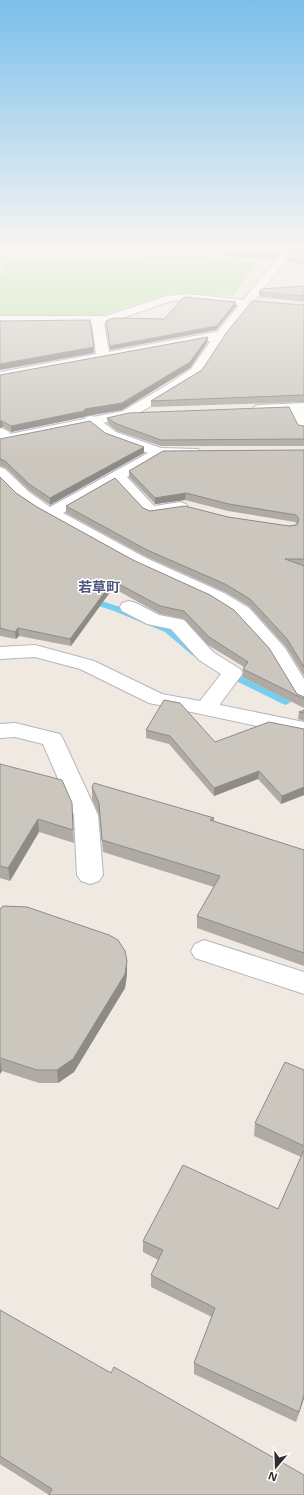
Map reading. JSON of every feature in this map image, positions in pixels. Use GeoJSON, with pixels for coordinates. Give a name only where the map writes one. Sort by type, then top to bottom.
{"type":"FeatureCollection","features":[{"type":"Feature","properties":{"kind":"street"},"geometry":{"type":"LineString","coordinates":[[0,320],[108,320]]}},
{"type":"Feature","properties":{"kind":"street"},"geometry":{"type":"LineString","coordinates":[[98,320],[103,356]]}},
{"type":"Feature","properties":{"kind":"street"},"geometry":{"type":"LineString","coordinates":[[127,414],[196,372],[211,348],[233,320]]}},
{"type":"Feature","properties":{"kind":"street"},"geometry":{"type":"LineString","coordinates":[[0,376],[221,335]]}},
{"type":"Feature","properties":{"kind":"street"},"geometry":{"type":"LineString","coordinates":[[24,384],[211,348]]}},
{"type":"Feature","properties":{"kind":"street"},"geometry":{"type":"LineString","coordinates":[[247,410],[299,408],[304,428]]}},
{"type":"Feature","properties":{"kind":"street"},"geometry":{"type":"LineString","coordinates":[[2,437],[127,414],[159,413]]}},
{"type":"Feature","properties":{"kind":"street"},"geometry":{"type":"LineString","coordinates":[[91,420],[111,435],[160,452],[205,452]]}},
{"type":"Feature","properties":{"kind":"street"},"geometry":{"type":"LineString","coordinates":[[51,513],[160,452]]}},
{"type":"Feature","properties":{"kind":"street"},"geometry":{"type":"LineString","coordinates":[[0,472],[34,504],[140,562],[217,597],[242,612],[278,652],[304,697]]}},
{"type":"Feature","properties":{"kind":"street"},"geometry":{"type":"LineString","coordinates":[[117,476],[150,511],[185,506],[192,508]]}},
{"type":"Feature","properties":{"kind":"street"},"geometry":{"type":"LineString","coordinates":[[129,607],[154,620],[177,624],[206,656],[233,673],[209,703],[210,710]]}},
{"type":"Feature","properties":{"kind":"street"},"geometry":{"type":"LineString","coordinates":[[0,653],[35,651],[87,665],[156,698],[304,730]]}},
{"type":"Feature","properties":{"kind":"street"},"geometry":{"type":"LineString","coordinates":[[0,731],[15,730],[52,739],[86,815],[90,875]]}},
{"type":"Feature","properties":{"kind":"street"},"geometry":{"type":"LineString","coordinates":[[204,951],[304,983]]}},
{"type":"Feature","properties":{"kind":"building"},"geometry":{"type":"Polygon","coordinates":[[[90,320],[94,347],[0,364],[0,321],[90,320]]]}},
{"type":"Feature","properties":{"kind":"building"},"geometry":{"type":"Polygon","coordinates":[[[109,320],[222,320],[217,326],[110,346],[106,321],[109,320]]]}},
{"type":"Feature","properties":{"kind":"building"},"geometry":{"type":"Polygon","coordinates":[[[237,320],[304,320],[304,395],[151,401],[202,370],[237,320]]]}},
{"type":"Feature","properties":{"kind":"building"},"geometry":{"type":"Polygon","coordinates":[[[208,337],[190,362],[122,403],[85,409],[84,411],[11,426],[0,421],[0,375],[208,337]]]}},
{"type":"Feature","properties":{"kind":"building"},"geometry":{"type":"Polygon","coordinates":[[[289,407],[298,425],[304,426],[304,439],[161,440],[117,424],[107,418],[129,413],[289,407]]]}},
{"type":"Feature","properties":{"kind":"building"},"geometry":{"type":"Polygon","coordinates":[[[90,421],[105,433],[144,447],[50,498],[29,484],[5,461],[0,459],[0,439],[90,421]]]}},
{"type":"Feature","properties":{"kind":"building"},"geometry":{"type":"Polygon","coordinates":[[[304,450],[304,559],[285,559],[304,566],[304,667],[287,639],[250,599],[225,584],[147,550],[66,506],[115,478],[143,508],[150,511],[185,506],[228,517],[289,526],[297,525],[299,519],[296,515],[229,504],[186,493],[155,498],[129,471],[163,451],[304,450]]]}},
{"type":"Feature","properties":{"kind":"building"},"geometry":{"type":"Polygon","coordinates":[[[0,477],[16,493],[37,507],[133,560],[210,595],[234,610],[269,648],[297,694],[304,697],[304,699],[243,669],[248,662],[209,637],[184,611],[160,606],[113,581],[70,639],[18,628],[15,632],[0,628],[0,477]]]}},
{"type":"Feature","properties":{"kind":"building"},"geometry":{"type":"Polygon","coordinates":[[[164,700],[180,703],[215,742],[269,722],[304,729],[304,787],[282,796],[259,771],[214,788],[170,736],[146,730],[164,700]]]}},
{"type":"Feature","properties":{"kind":"building"},"geometry":{"type":"Polygon","coordinates":[[[0,764],[62,780],[72,803],[73,830],[38,819],[8,868],[0,866],[0,764]]]}},
{"type":"Feature","properties":{"kind":"building"},"geometry":{"type":"Polygon","coordinates":[[[94,783],[214,818],[210,820],[304,850],[304,953],[197,916],[220,876],[102,840],[99,803],[92,787],[94,783]]]}},
{"type":"Feature","properties":{"kind":"building"},"geometry":{"type":"Polygon","coordinates":[[[3,906],[27,907],[109,935],[118,940],[125,951],[127,961],[125,974],[73,1059],[57,1070],[37,1070],[0,1058],[0,909],[3,906]]]}},
{"type":"Feature","properties":{"kind":"building"},"geometry":{"type":"Polygon","coordinates":[[[285,1062],[304,1070],[304,1146],[255,1123],[285,1062]]]}},
{"type":"Feature","properties":{"kind":"building"},"geometry":{"type":"Polygon","coordinates":[[[304,1150],[304,1395],[299,1412],[194,1363],[215,1308],[151,1275],[163,1250],[143,1241],[183,1165],[278,1209],[304,1150]]]}},
{"type":"Feature","properties":{"kind":"building"},"geometry":{"type":"Polygon","coordinates":[[[0,1310],[111,1373],[114,1367],[304,1475],[304,1495],[49,1495],[52,1489],[0,1456],[0,1310]]]}},
{"type":"Feature","properties":{"kind":"waterway"},"geometry":{"type":"LineString","coordinates":[[89,600],[117,609],[168,630],[195,653]]}},
{"type":"Feature","properties":{"kind":"waterway"},"geometry":{"type":"LineString","coordinates":[[227,673],[286,702]]}},
{"type":"Feature","properties":{"kind":"district","name":"若草町"},"geometry":{"type":"Point","coordinates":[99,586]}}]}
